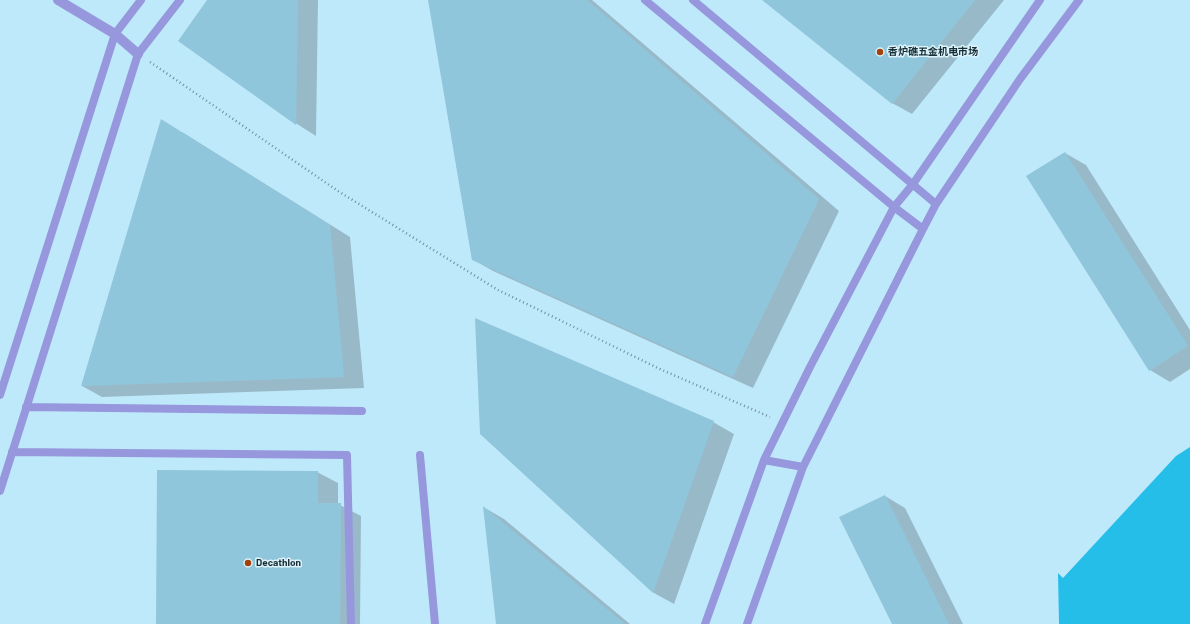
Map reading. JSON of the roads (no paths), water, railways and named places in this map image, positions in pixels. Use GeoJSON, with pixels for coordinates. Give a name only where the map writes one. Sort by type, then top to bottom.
{"type":"FeatureCollection","features":[{"type":"Feature","properties":{"kind":"street"},"geometry":{"type":"LineString","coordinates":[[58,0],[115,34],[138,54]]}},
{"type":"Feature","properties":{"kind":"lane"},"geometry":{"type":"LineString","coordinates":[[0,396],[115,34],[141,0]]}},
{"type":"Feature","properties":{"kind":"lane"},"geometry":{"type":"LineString","coordinates":[[0,491],[138,54],[180,0]]}},
{"type":"Feature","properties":{"kind":"lane"},"geometry":{"type":"LineString","coordinates":[[646,0],[894,207],[923,229]]}},
{"type":"Feature","properties":{"kind":"lane"},"geometry":{"type":"LineString","coordinates":[[693,0],[936,204]]}},
{"type":"Feature","properties":{"kind":"lane"},"geometry":{"type":"LineString","coordinates":[[705,624],[764,460],[810,366],[894,207],[913,184],[1040,0]]}},
{"type":"Feature","properties":{"kind":"lane"},"geometry":{"type":"LineString","coordinates":[[747,624],[803,467],[936,204],[1020,79],[1079,0]]}},
{"type":"Feature","properties":{"kind":"lane"},"geometry":{"type":"LineString","coordinates":[[26,407],[362,411]]}},
{"type":"Feature","properties":{"kind":"lane"},"geometry":{"type":"LineString","coordinates":[[12,452],[348,456],[351,624]]}},
{"type":"Feature","properties":{"kind":"lane"},"geometry":{"type":"LineString","coordinates":[[420,455],[435,624]]}},
{"type":"Feature","properties":{"kind":"lane"},"geometry":{"type":"LineString","coordinates":[[764,460],[803,467]]}},
{"type":"Feature","properties":{"kind":"water"},"geometry":{"type":"Polygon","coordinates":[[[1190,447],[1190,624],[1059,624],[1058,573],[1063,578],[1176,456],[1190,447]]]}},
{"type":"Feature","properties":{"kind":"place","name":"香炉礁五金机电市场"},"geometry":{"type":"Point","coordinates":[880,52]}},
{"type":"Feature","properties":{"kind":"place","name":"Decathlon"},"geometry":{"type":"Point","coordinates":[248,563]}}]}
